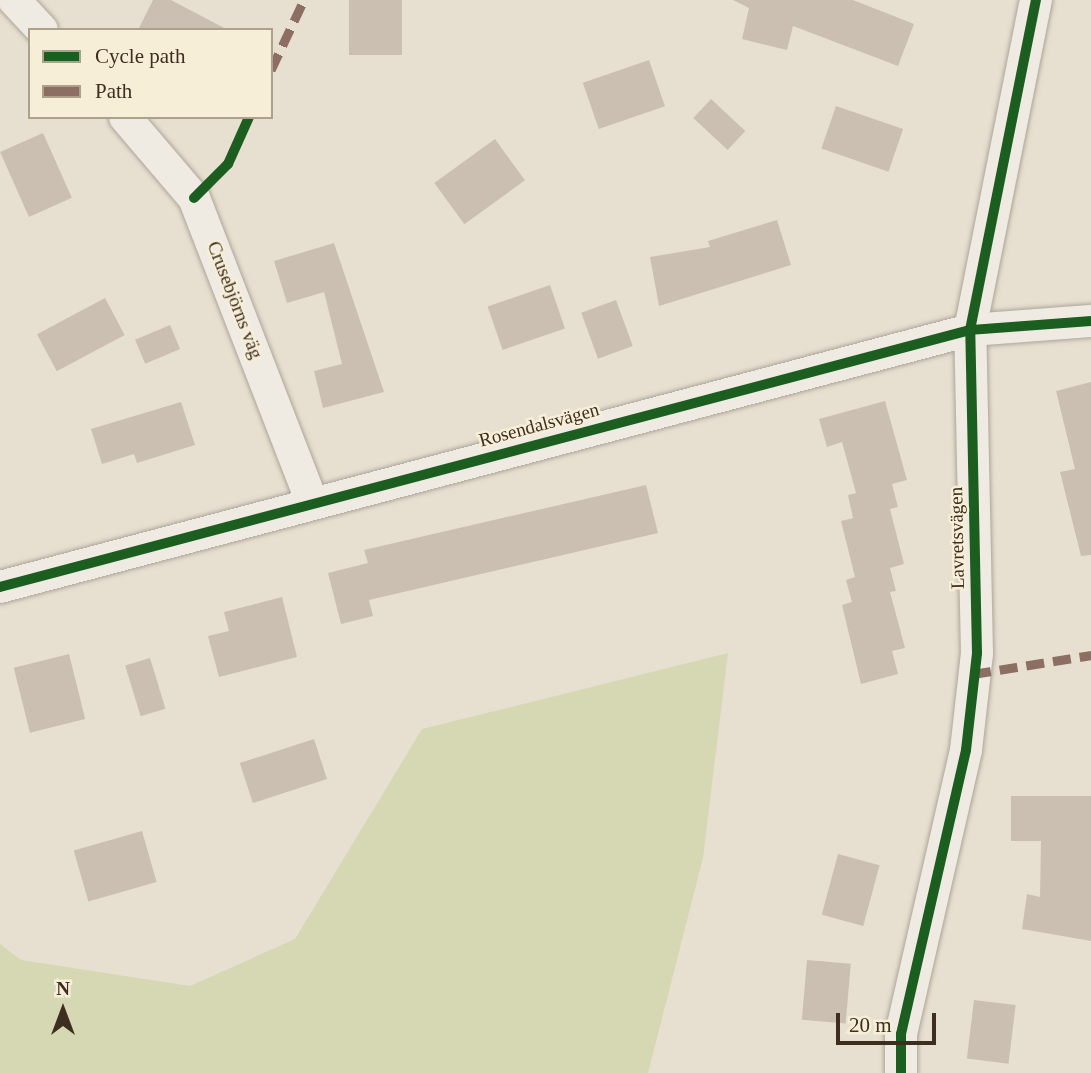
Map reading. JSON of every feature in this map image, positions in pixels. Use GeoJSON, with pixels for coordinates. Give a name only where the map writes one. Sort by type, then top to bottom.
{"type":"FeatureCollection","features":[{"type":"Feature","properties":{"kind":"street"},"geometry":{"type":"LineString","coordinates":[[13,0],[40,28]]}},
{"type":"Feature","properties":{"kind":"street","name":"Lavretsvägen"},"geometry":{"type":"LineString","coordinates":[[901,1073],[901,1034],[966,750],[976,653],[970,330],[1036,0]]}},
{"type":"Feature","properties":{"kind":"street","name":"Crusebjörns väg"},"geometry":{"type":"LineString","coordinates":[[127,119],[194,198],[312,502]]}},
{"type":"Feature","properties":{"kind":"street","name":"Rosendalsvägen"},"geometry":{"type":"LineString","coordinates":[[0,587],[312,502],[970,330],[1091,321]]}},
{"type":"Feature","properties":{"kind":"green space"},"geometry":{"type":"Polygon","coordinates":[[[728,653],[703,858],[648,1073],[0,1073],[0,944],[21,960],[190,986],[295,939],[422,729],[728,653]]]}},
{"type":"Feature","properties":{"kind":"building"},"geometry":{"type":"Polygon","coordinates":[[[153,0],[171,0],[224,28],[139,28],[153,0]]]}},
{"type":"Feature","properties":{"kind":"building"},"geometry":{"type":"Polygon","coordinates":[[[349,0],[402,0],[402,55],[349,55],[349,0]]]}},
{"type":"Feature","properties":{"kind":"building"},"geometry":{"type":"Polygon","coordinates":[[[733,0],[853,0],[914,24],[898,66],[793,26],[787,50],[742,39],[749,8],[733,0]]]}},
{"type":"Feature","properties":{"kind":"building"},"geometry":{"type":"Polygon","coordinates":[[[649,60],[665,106],[599,129],[583,83],[649,60]]]}},
{"type":"Feature","properties":{"kind":"building"},"geometry":{"type":"Polygon","coordinates":[[[711,99],[745,131],[728,150],[693,118],[711,99]]]}},
{"type":"Feature","properties":{"kind":"building"},"geometry":{"type":"Polygon","coordinates":[[[836,106],[903,129],[888,172],[821,149],[836,106]]]}},
{"type":"Feature","properties":{"kind":"building"},"geometry":{"type":"Polygon","coordinates":[[[43,133],[72,198],[29,217],[0,152],[43,133]]]}},
{"type":"Feature","properties":{"kind":"building"},"geometry":{"type":"Polygon","coordinates":[[[495,139],[525,180],[464,224],[434,183],[495,139]]]}},
{"type":"Feature","properties":{"kind":"building"},"geometry":{"type":"Polygon","coordinates":[[[777,220],[791,265],[659,306],[650,257],[710,247],[708,241],[777,220]]]}},
{"type":"Feature","properties":{"kind":"building"},"geometry":{"type":"Polygon","coordinates":[[[334,243],[384,392],[323,408],[314,371],[342,364],[324,292],[287,303],[274,261],[334,243]]]}},
{"type":"Feature","properties":{"kind":"building"},"geometry":{"type":"Polygon","coordinates":[[[550,285],[565,328],[503,350],[488,306],[550,285]]]}},
{"type":"Feature","properties":{"kind":"building"},"geometry":{"type":"Polygon","coordinates":[[[105,298],[125,335],[57,371],[37,334],[105,298]]]}},
{"type":"Feature","properties":{"kind":"building"},"geometry":{"type":"Polygon","coordinates":[[[616,300],[633,346],[598,359],[581,313],[616,300]]]}},
{"type":"Feature","properties":{"kind":"building"},"geometry":{"type":"Polygon","coordinates":[[[170,325],[180,349],[145,364],[135,340],[170,325]]]}},
{"type":"Feature","properties":{"kind":"building"},"geometry":{"type":"Polygon","coordinates":[[[1091,382],[1091,555],[1081,556],[1060,472],[1075,469],[1056,391],[1091,382]]]}},
{"type":"Feature","properties":{"kind":"building"},"geometry":{"type":"Polygon","coordinates":[[[885,401],[907,480],[892,484],[898,507],[890,509],[904,564],[890,568],[896,591],[890,592],[905,648],[892,651],[898,674],[861,684],[842,605],[852,602],[846,580],[855,577],[841,521],[853,518],[848,495],[856,493],[842,442],[827,447],[819,419],[885,401]]]}},
{"type":"Feature","properties":{"kind":"building"},"geometry":{"type":"Polygon","coordinates":[[[181,402],[195,445],[137,463],[134,454],[102,464],[91,429],[181,402]]]}},
{"type":"Feature","properties":{"kind":"building"},"geometry":{"type":"Polygon","coordinates":[[[646,485],[658,533],[369,600],[373,616],[341,624],[328,573],[368,563],[364,550],[646,485]]]}},
{"type":"Feature","properties":{"kind":"building"},"geometry":{"type":"Polygon","coordinates":[[[282,597],[297,657],[219,677],[208,636],[229,631],[224,612],[282,597]]]}},
{"type":"Feature","properties":{"kind":"building"},"geometry":{"type":"Polygon","coordinates":[[[69,654],[85,719],[30,733],[14,668],[69,654]]]}},
{"type":"Feature","properties":{"kind":"building"},"geometry":{"type":"Polygon","coordinates":[[[150,658],[165,709],[141,716],[125,666],[150,658]]]}},
{"type":"Feature","properties":{"kind":"building"},"geometry":{"type":"Polygon","coordinates":[[[314,739],[327,779],[253,803],[240,763],[314,739]]]}},
{"type":"Feature","properties":{"kind":"building"},"geometry":{"type":"Polygon","coordinates":[[[1011,796],[1091,796],[1091,941],[1022,929],[1027,894],[1040,897],[1041,841],[1011,841],[1011,796]]]}},
{"type":"Feature","properties":{"kind":"building"},"geometry":{"type":"Polygon","coordinates":[[[142,831],[157,882],[88,902],[74,851],[142,831]]]}},
{"type":"Feature","properties":{"kind":"building"},"geometry":{"type":"Polygon","coordinates":[[[838,854],[880,865],[863,926],[822,915],[838,854]]]}},
{"type":"Feature","properties":{"kind":"building"},"geometry":{"type":"Polygon","coordinates":[[[807,960],[851,964],[846,1024],[802,1020],[807,960]]]}},
{"type":"Feature","properties":{"kind":"building"},"geometry":{"type":"Polygon","coordinates":[[[974,1000],[1016,1005],[1008,1064],[967,1059],[974,1000]]]}},
{"type":"Feature","properties":{"kind":"marked path"},"geometry":{"type":"LineString","coordinates":[[273,66],[304,0]]}},
{"type":"Feature","properties":{"kind":"marked path"},"geometry":{"type":"LineString","coordinates":[[973,674],[1091,655]]}},
{"type":"Feature","properties":{"kind":"cycle path"},"geometry":{"type":"LineString","coordinates":[[901,1073],[901,1034],[966,750],[977,653],[970,330],[1036,0]]}},
{"type":"Feature","properties":{"kind":"cycle path"},"geometry":{"type":"LineString","coordinates":[[194,198],[228,164],[248,119]]}},
{"type":"Feature","properties":{"kind":"cycle path"},"geometry":{"type":"LineString","coordinates":[[0,587],[970,330],[1091,321]]}}]}
